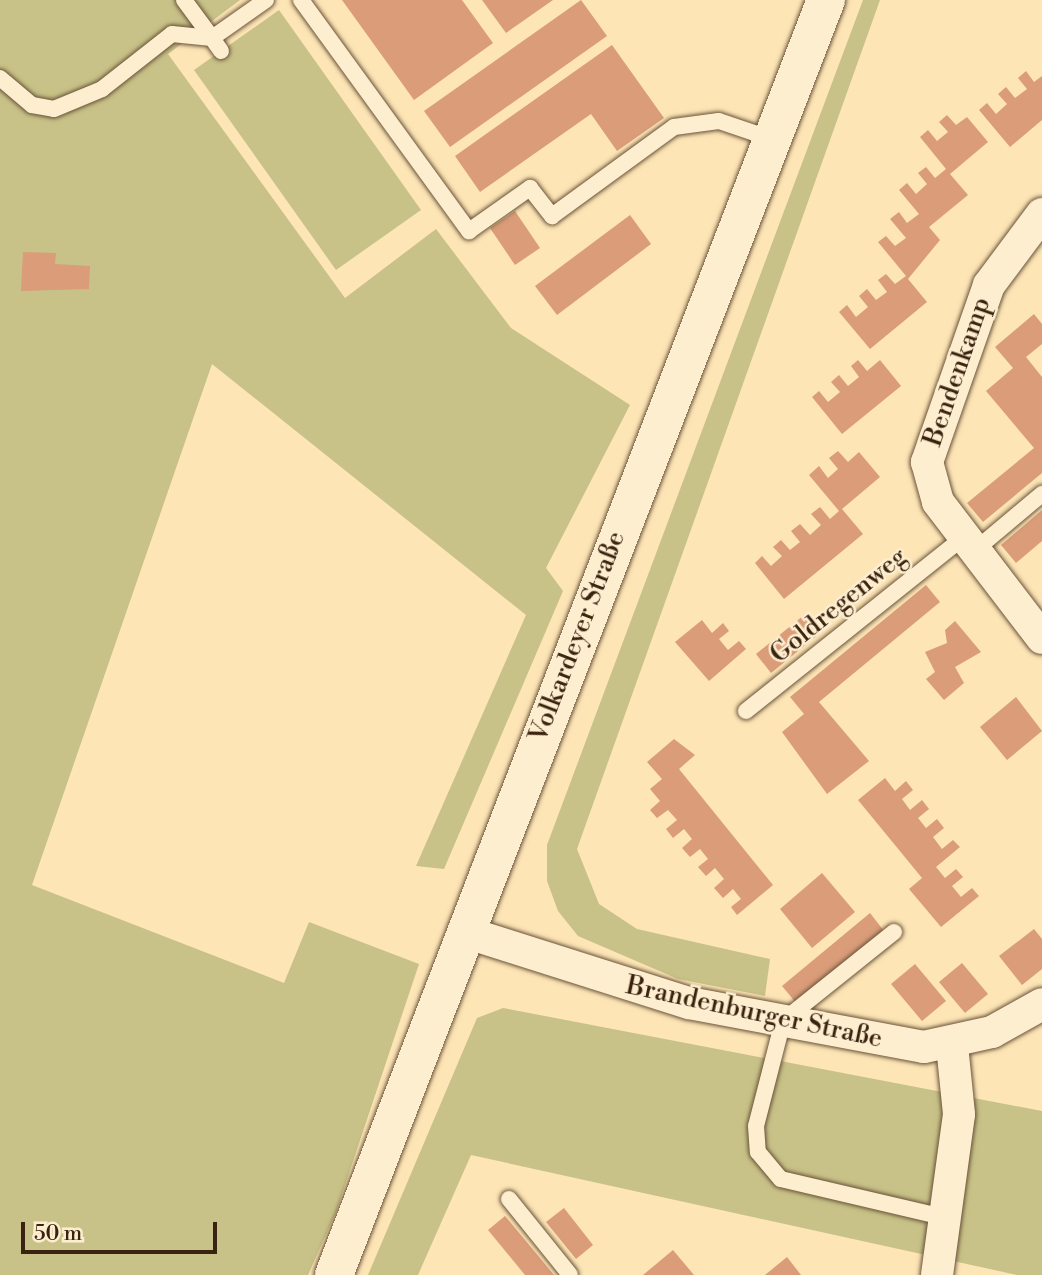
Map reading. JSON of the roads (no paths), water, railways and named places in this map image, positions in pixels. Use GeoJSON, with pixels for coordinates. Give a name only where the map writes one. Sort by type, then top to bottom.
{"type":"FeatureCollection","features":[{"type":"Feature","properties":{"kind":"main road","name":"Volkardeyer Straße"},"geometry":{"type":"LineString","coordinates":[[334,1275],[826,0]]}},
{"type":"Feature","properties":{"kind":"street","name":"Bendenkamp"},"geometry":{"type":"LineString","coordinates":[[1042,214],[989,285],[932,435],[930,485],[968,545],[1042,638]]}},
{"type":"Feature","properties":{"kind":"street","name":"Brandenburger Straße"},"geometry":{"type":"LineString","coordinates":[[465,932],[599,979],[783,1021],[924,1047],[952,1045],[1042,1004]]}},
{"type":"Feature","properties":{"kind":"street"},"geometry":{"type":"LineString","coordinates":[[937,1275],[947,1218],[959,1114],[952,1045]]}},
{"type":"Feature","properties":{"kind":"lane"},"geometry":{"type":"LineString","coordinates":[[184,0],[216,44]]}},
{"type":"Feature","properties":{"kind":"lane"},"geometry":{"type":"LineString","coordinates":[[216,44],[266,0]]}},
{"type":"Feature","properties":{"kind":"lane"},"geometry":{"type":"LineString","coordinates":[[301,0],[469,231],[530,188],[551,216],[674,127],[719,121],[772,139]]}},
{"type":"Feature","properties":{"kind":"lane"},"geometry":{"type":"LineString","coordinates":[[0,78],[32,105],[54,108],[102,89],[172,34],[216,44]]}},
{"type":"Feature","properties":{"kind":"lane","name":"Goldregenweg"},"geometry":{"type":"LineString","coordinates":[[746,711],[968,545],[1042,494]]}},
{"type":"Feature","properties":{"kind":"lane"},"geometry":{"type":"LineString","coordinates":[[894,932],[783,1021],[756,1126],[758,1152],[768,1168],[781,1179],[947,1218]]}},
{"type":"Feature","properties":{"kind":"lane"},"geometry":{"type":"LineString","coordinates":[[509,1199],[570,1275]]}}]}
